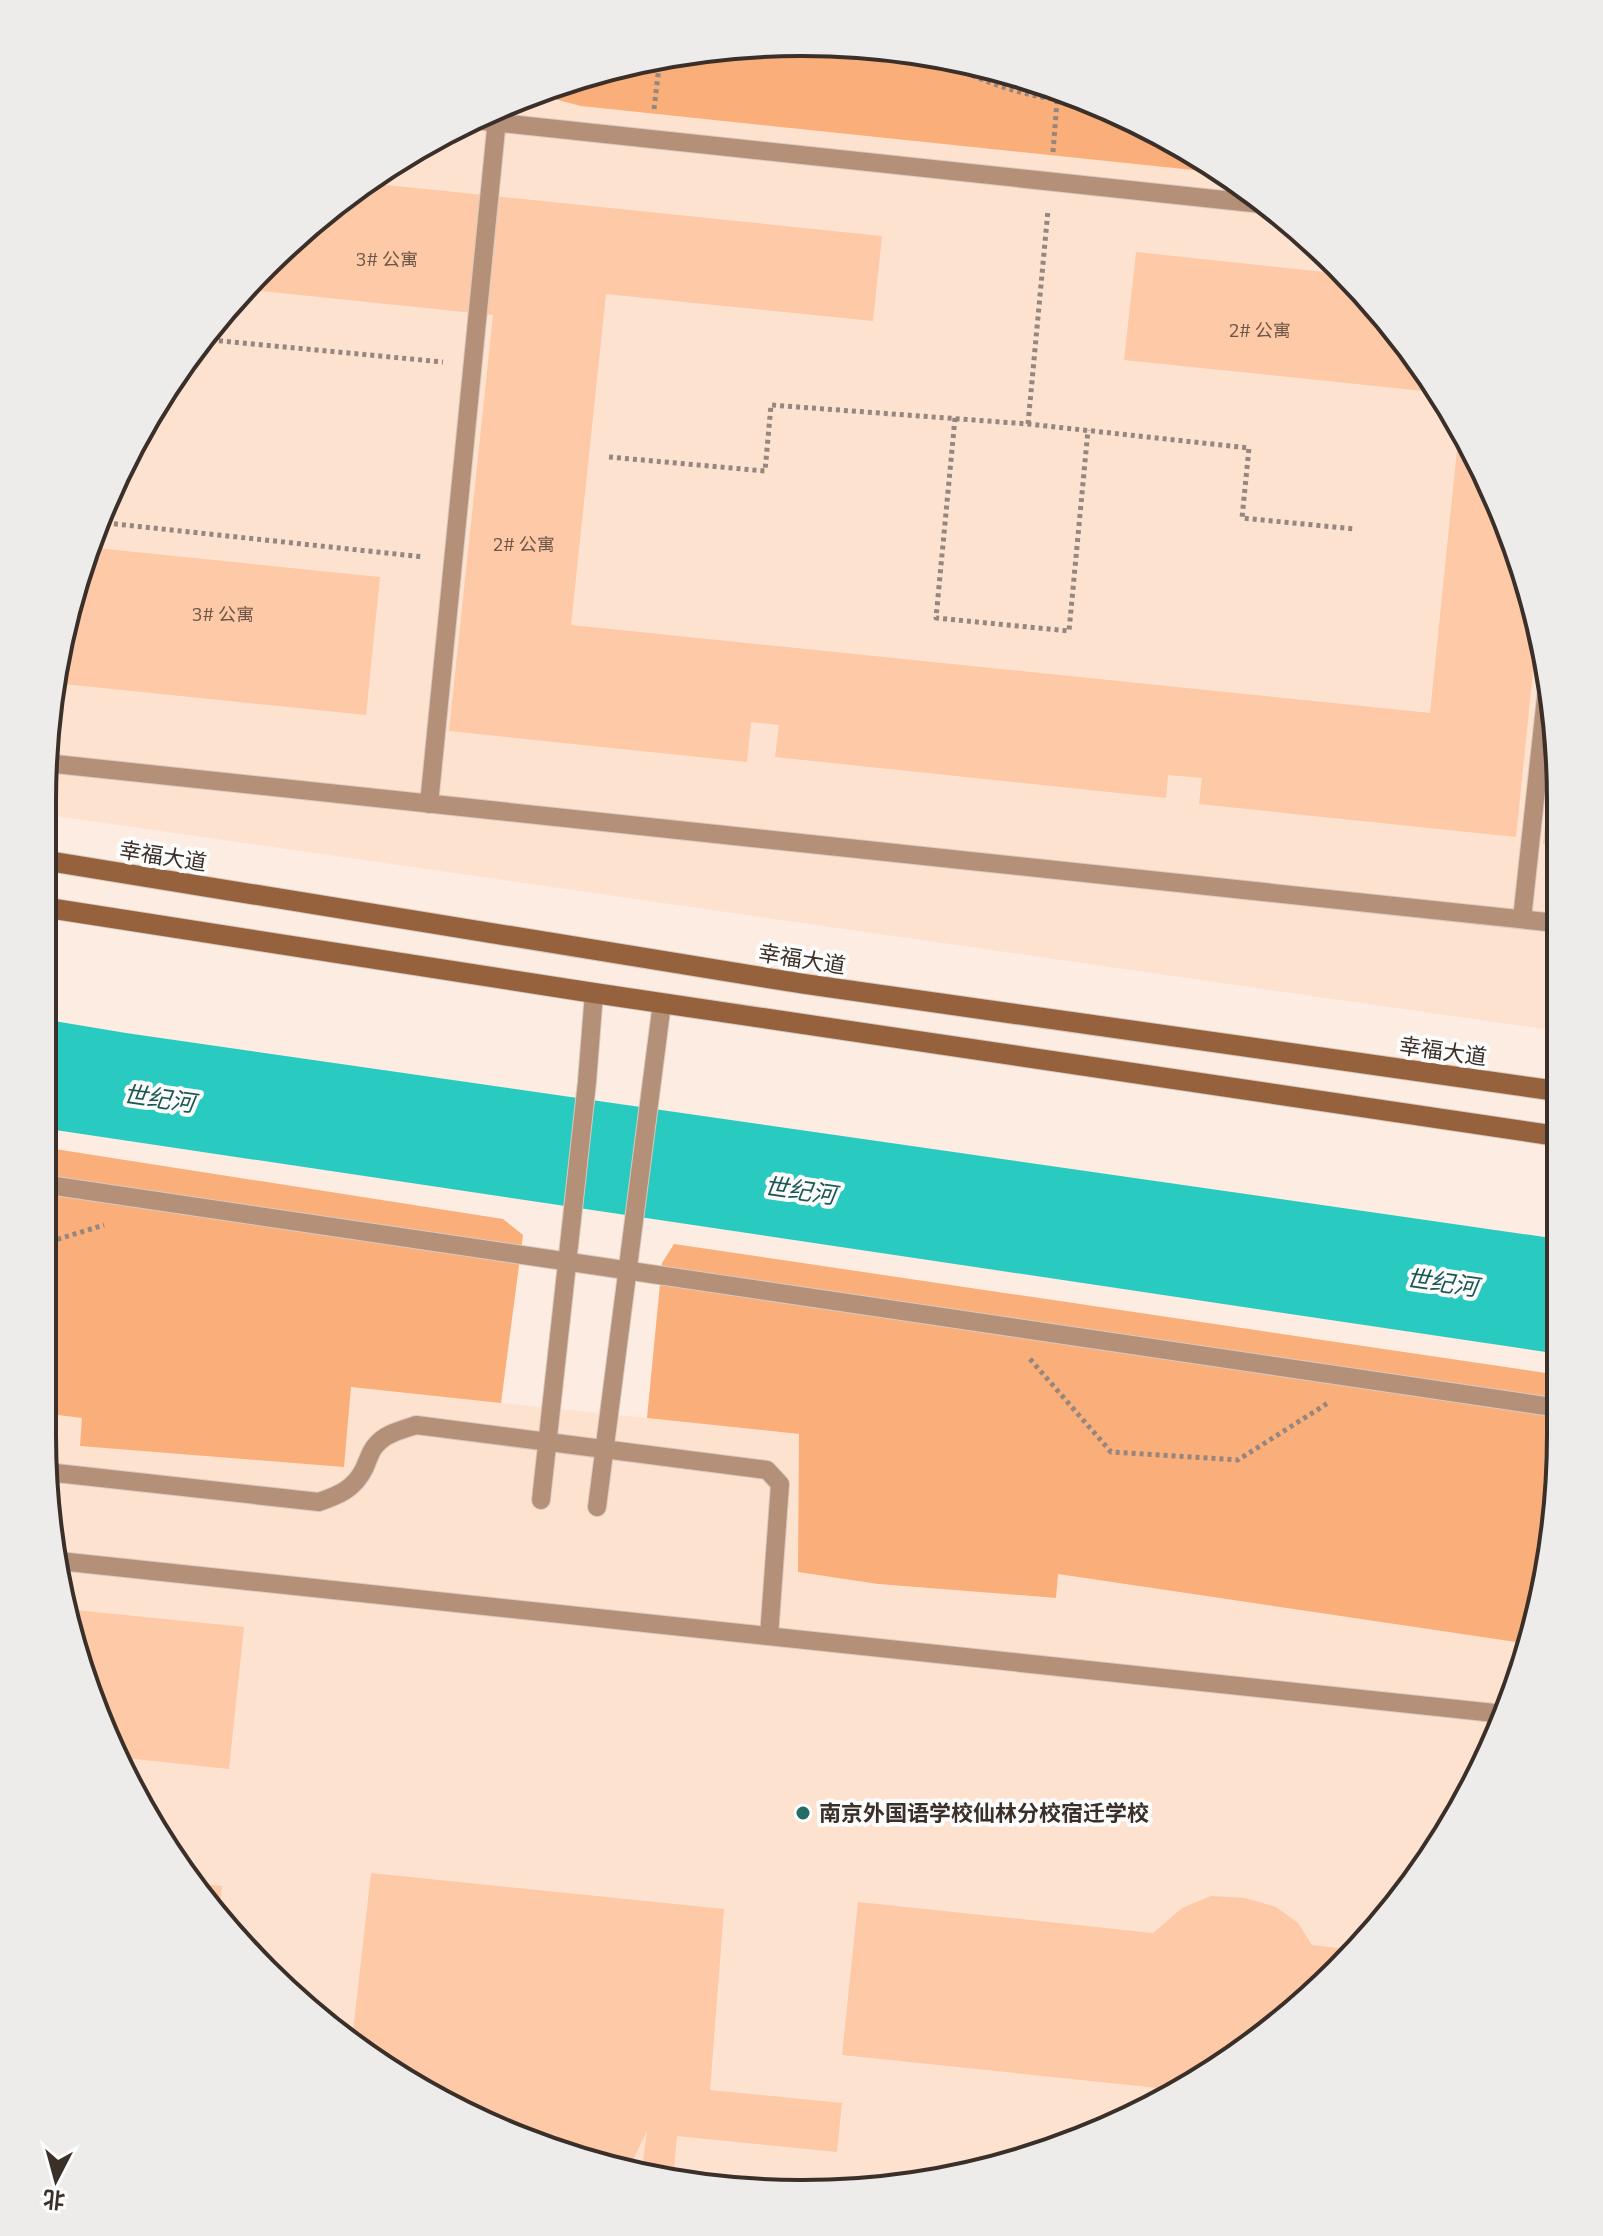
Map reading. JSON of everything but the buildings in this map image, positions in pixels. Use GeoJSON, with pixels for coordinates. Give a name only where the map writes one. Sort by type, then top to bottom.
{"type":"FeatureCollection","features":[{"type":"Feature","properties":{"kind":"main road","name":"幸福大道"},"geometry":{"type":"LineString","coordinates":[[56,862],[805,984],[1547,1090]]}},
{"type":"Feature","properties":{"kind":"main road"},"geometry":{"type":"LineString","coordinates":[[56,909],[594,993],[1547,1135]]}},
{"type":"Feature","properties":{"kind":"lane"},"geometry":{"type":"LineString","coordinates":[[506,117],[650,140],[1244,202]]}},
{"type":"Feature","properties":{"kind":"lane"},"geometry":{"type":"LineString","coordinates":[[429,804],[496,122]]}},
{"type":"Feature","properties":{"kind":"lane"},"geometry":{"type":"LineString","coordinates":[[1522,919],[1543,727]]}},
{"type":"Feature","properties":{"kind":"lane"},"geometry":{"type":"LineString","coordinates":[[58,764],[1547,922]]}},
{"type":"Feature","properties":{"kind":"lane"},"geometry":{"type":"LineString","coordinates":[[541,1500],[594,993]]}},
{"type":"Feature","properties":{"kind":"lane"},"geometry":{"type":"LineString","coordinates":[[597,1507],[662,1003]]}},
{"type":"Feature","properties":{"kind":"lane"},"geometry":{"type":"LineString","coordinates":[[56,1186],[1547,1406]]}},
{"type":"Feature","properties":{"kind":"lane"},"geometry":{"type":"LineString","coordinates":[[58,1473],[319,1502],[353,1487],[374,1446],[391,1433],[416,1425],[767,1470],[780,1484],[769,1636]]}},
{"type":"Feature","properties":{"kind":"lane"},"geometry":{"type":"LineString","coordinates":[[67,1562],[1493,1713]]}},
{"type":"Feature","properties":{"kind":"path"},"geometry":{"type":"LineString","coordinates":[[650,140],[659,70]]}},
{"type":"Feature","properties":{"kind":"path"},"geometry":{"type":"LineString","coordinates":[[974,76],[1008,90],[1051,100]]}},
{"type":"Feature","properties":{"kind":"path"},"geometry":{"type":"LineString","coordinates":[[1028,424],[1057,102]]}},
{"type":"Feature","properties":{"kind":"path"},"geometry":{"type":"LineString","coordinates":[[216,340],[472,365]]}},
{"type":"Feature","properties":{"kind":"path"},"geometry":{"type":"LineString","coordinates":[[609,457],[765,471],[771,405],[1028,424],[1249,448],[1242,518],[1355,529]]}},
{"type":"Feature","properties":{"kind":"path"},"geometry":{"type":"LineString","coordinates":[[955,418],[936,618],[1069,631],[1088,430]]}},
{"type":"Feature","properties":{"kind":"path"},"geometry":{"type":"LineString","coordinates":[[110,523],[453,560]]}},
{"type":"Feature","properties":{"kind":"path"},"geometry":{"type":"LineString","coordinates":[[56,1240],[110,1223]]}},
{"type":"Feature","properties":{"kind":"path"},"geometry":{"type":"LineString","coordinates":[[1029,1358],[1111,1452],[1238,1460],[1330,1402]]}},
{"type":"Feature","properties":{"kind":"shaded area"},"geometry":{"type":"Polygon","coordinates":[[[802,56],[850,58],[899,62],[994,81],[1087,113],[1131,133],[1216,182],[1255,210],[1329,274],[1362,310],[1421,387],[1447,429],[1490,516],[1507,562],[1522,609],[1541,704],[1547,802],[1547,1030],[56,816],[62,704],[81,609],[113,516],[133,472],[182,387],[210,348],[274,274],[310,241],[387,182],[429,156],[516,113],[562,96],[609,81],[704,62],[802,56]]]}},
{"type":"Feature","properties":{"kind":"shaded area"},"geometry":{"type":"Polygon","coordinates":[[[802,56],[899,62],[994,81],[1041,96],[1131,133],[1197,170],[581,106],[554,99],[609,81],[704,62],[802,56]]]}},
{"type":"Feature","properties":{"kind":"shaded area"},"geometry":{"type":"Polygon","coordinates":[[[56,1149],[503,1219],[523,1235],[501,1403],[351,1387],[344,1467],[80,1446],[82,1418],[56,1415],[56,1149]]]}},
{"type":"Feature","properties":{"kind":"shaded area"},"geometry":{"type":"Polygon","coordinates":[[[674,1244],[1547,1373],[1541,1532],[1517,1642],[1058,1574],[1056,1598],[878,1584],[798,1572],[799,1434],[647,1418],[662,1263],[674,1244]]]}},
{"type":"Feature","properties":{"kind":"shaded area","name":"南京外国语学校仙林分校宿迁学校"},"geometry":{"type":"Polygon","coordinates":[[[350,1387],[799,1434],[799,1572],[878,1584],[1055,1598],[1057,1574],[1517,1642],[1490,1720],[1470,1764],[1421,1849],[1393,1888],[1329,1962],[1255,2026],[1216,2054],[1131,2103],[1087,2123],[994,2155],[899,2174],[850,2178],[802,2180],[704,2174],[609,2155],[516,2123],[429,2080],[348,2026],[274,1962],[241,1926],[182,1849],[133,1764],[96,1674],[70,1580],[62,1532],[56,1415],[83,1418],[81,1446],[344,1466],[350,1387]]]}},
{"type":"Feature","properties":{"kind":"water","name":"世纪河"},"geometry":{"type":"Polygon","coordinates":[[[56,1021],[1547,1237],[1547,1352],[56,1130],[56,1021]]]}},
{"type":"Feature","properties":{"kind":"place","name":"南京外国语学校仙林分校宿迁学校"},"geometry":{"type":"Point","coordinates":[803,1813]}}]}
